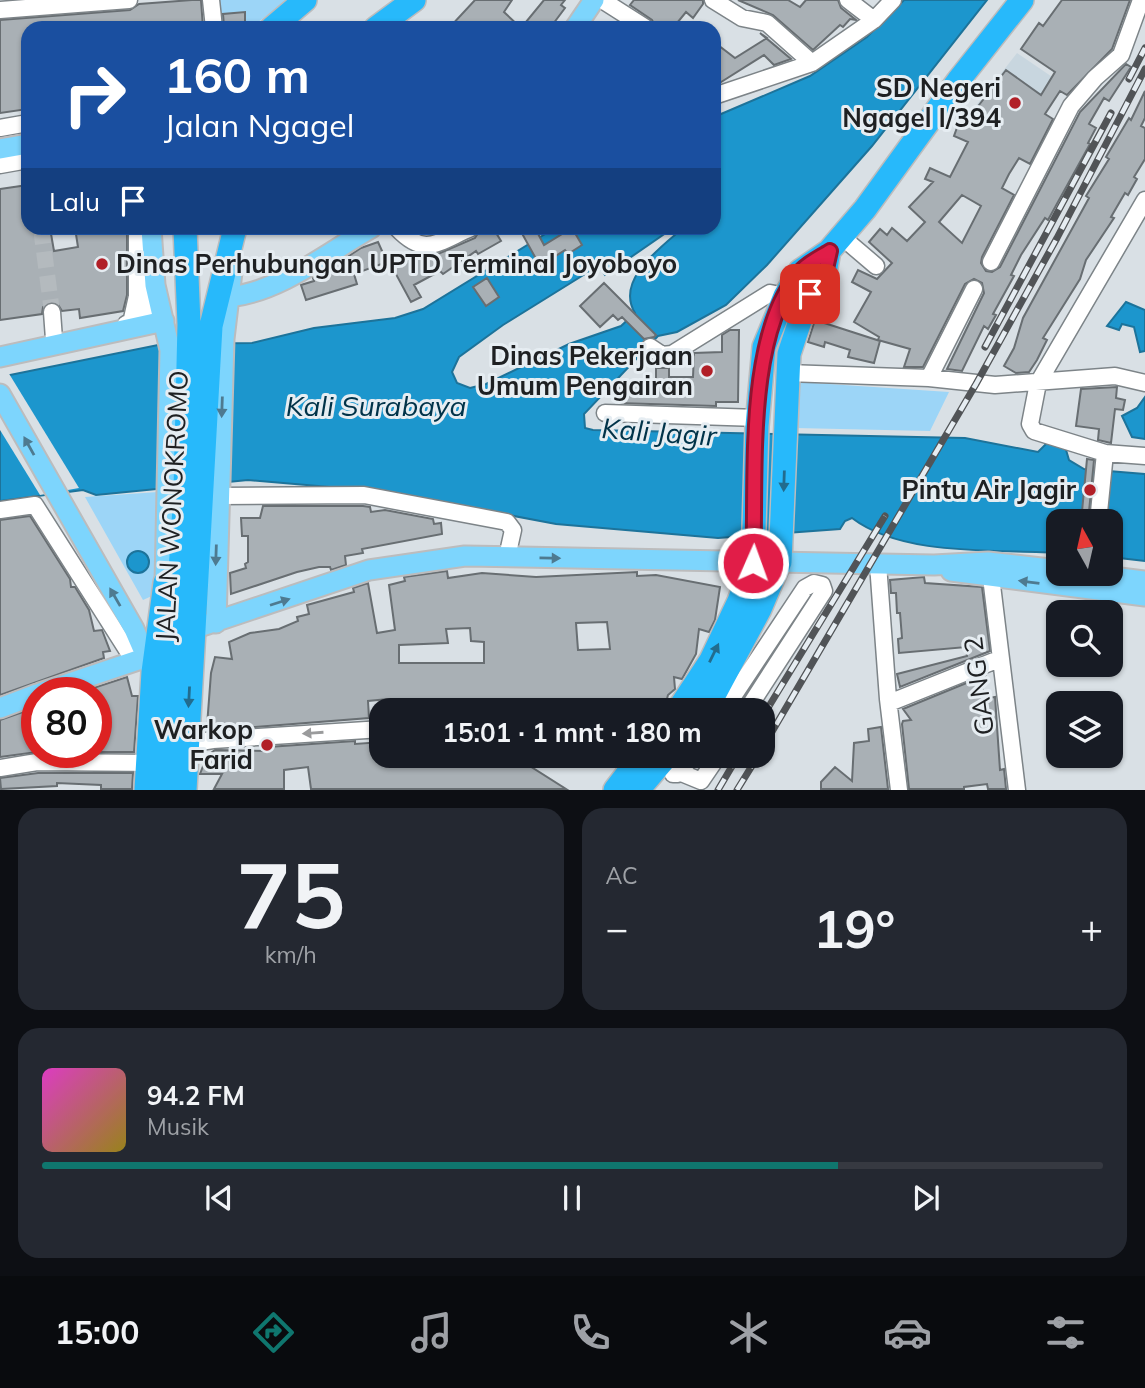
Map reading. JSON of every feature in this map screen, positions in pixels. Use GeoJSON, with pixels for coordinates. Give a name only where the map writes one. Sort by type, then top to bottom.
{"type":"FeatureCollection","features":[{"type":"Feature","properties":{"kind":"highway"},"geometry":{"type":"LineString","coordinates":[[280,21],[305,0]]}},
{"type":"Feature","properties":{"kind":"highway"},"geometry":{"type":"LineString","coordinates":[[386,21],[414,0]]}},
{"type":"Feature","properties":{"kind":"highway"},"geometry":{"type":"LineString","coordinates":[[686,698],[711,660],[753,563],[757,422],[764,347],[773,320],[800,271],[836,244],[1022,0]]}},
{"type":"Feature","properties":{"kind":"highway"},"geometry":{"type":"LineString","coordinates":[[185,235],[191,328]]}},
{"type":"Feature","properties":{"kind":"highway","name":"JALAN WONOKROMO"},"geometry":{"type":"LineString","coordinates":[[167,789],[169,709],[185,626],[199,490],[191,328],[232,235]]}},
{"type":"Feature","properties":{"kind":"highway"},"geometry":{"type":"LineString","coordinates":[[719,698],[780,562],[787,373],[791,343],[806,303],[825,273],[836,244]]}},
{"type":"Feature","properties":{"kind":"highway"},"geometry":{"type":"LineString","coordinates":[[165,583],[185,626]]}},
{"type":"Feature","properties":{"kind":"highway","name":"JALAN WONOKROMO"},"geometry":{"type":"LineString","coordinates":[[146,789],[145,663],[165,583]]}},
{"type":"Feature","properties":{"kind":"highway","name":"JALAN WONOKROMO"},"geometry":{"type":"LineString","coordinates":[[185,626],[185,789]]}},
{"type":"Feature","properties":{"kind":"highway"},"geometry":{"type":"LineString","coordinates":[[621,788],[645,768]]}},
{"type":"Feature","properties":{"kind":"main road"},"geometry":{"type":"LineString","coordinates":[[579,21],[592,1]]}},
{"type":"Feature","properties":{"kind":"main road"},"geometry":{"type":"LineString","coordinates":[[0,149],[21,145]]}},
{"type":"Feature","properties":{"kind":"main road"},"geometry":{"type":"LineString","coordinates":[[151,235],[153,275],[191,328]]}},
{"type":"Feature","properties":{"kind":"main road"},"geometry":{"type":"LineString","coordinates":[[230,297],[234,235]]}},
{"type":"Feature","properties":{"kind":"main road"},"geometry":{"type":"LineString","coordinates":[[0,357],[191,328],[230,297],[246,295],[298,271],[359,235]]}},
{"type":"Feature","properties":{"kind":"main road","name":"JALAN WONOKROMO"},"geometry":{"type":"LineString","coordinates":[[165,583],[199,490],[191,328]]}},
{"type":"Feature","properties":{"kind":"main road"},"geometry":{"type":"LineString","coordinates":[[0,394],[169,709]]}},
{"type":"Feature","properties":{"kind":"main road"},"geometry":{"type":"LineString","coordinates":[[199,490],[216,623]]}},
{"type":"Feature","properties":{"kind":"main road"},"geometry":{"type":"LineString","coordinates":[[185,626],[216,623],[369,570],[465,556],[753,563],[934,565],[988,562],[1046,569]]}},
{"type":"Feature","properties":{"kind":"main road"},"geometry":{"type":"LineString","coordinates":[[934,565],[991,577],[1145,596]]}},
{"type":"Feature","properties":{"kind":"main road"},"geometry":{"type":"LineString","coordinates":[[1124,578],[1145,581]]}},
{"type":"Feature","properties":{"kind":"main road"},"geometry":{"type":"LineString","coordinates":[[97,677],[145,663]]}},
{"type":"Feature","properties":{"kind":"main road"},"geometry":{"type":"LineString","coordinates":[[0,708],[21,700]]}},
{"type":"Feature","properties":{"kind":"street"},"geometry":{"type":"LineString","coordinates":[[0,10],[129,0]]}},
{"type":"Feature","properties":{"kind":"street"},"geometry":{"type":"LineString","coordinates":[[211,0],[213,21]]}},
{"type":"Feature","properties":{"kind":"street"},"geometry":{"type":"LineString","coordinates":[[713,0],[742,19],[767,23],[812,63]]}},
{"type":"Feature","properties":{"kind":"street"},"geometry":{"type":"LineString","coordinates":[[848,0],[874,20]]}},
{"type":"Feature","properties":{"kind":"street"},"geometry":{"type":"LineString","coordinates":[[721,94],[812,63],[874,20],[893,0]]}},
{"type":"Feature","properties":{"kind":"street"},"geometry":{"type":"LineString","coordinates":[[991,262],[1071,106],[1095,78],[1121,55],[1141,0]]}},
{"type":"Feature","properties":{"kind":"street"},"geometry":{"type":"LineString","coordinates":[[592,1],[632,21]]}},
{"type":"Feature","properties":{"kind":"street"},"geometry":{"type":"LineString","coordinates":[[0,128],[21,124]]}},
{"type":"Feature","properties":{"kind":"street"},"geometry":{"type":"LineString","coordinates":[[0,165],[21,161]]}},
{"type":"Feature","properties":{"kind":"street"},"geometry":{"type":"LineString","coordinates":[[1145,200],[1038,383],[1030,424],[1032,429],[1105,457],[1145,456]]}},
{"type":"Feature","properties":{"kind":"street"},"geometry":{"type":"LineString","coordinates":[[131,323],[137,296],[137,235]]}},
{"type":"Feature","properties":{"kind":"street"},"geometry":{"type":"LineString","coordinates":[[404,235],[411,243],[418,245],[437,242],[454,235]]}},
{"type":"Feature","properties":{"kind":"street"},"geometry":{"type":"LineString","coordinates":[[836,244],[876,265]]}},
{"type":"Feature","properties":{"kind":"street"},"geometry":{"type":"LineString","coordinates":[[0,350],[131,323],[142,317],[147,309],[153,275]]}},
{"type":"Feature","properties":{"kind":"street"},"geometry":{"type":"LineString","coordinates":[[929,378],[974,289]]}},
{"type":"Feature","properties":{"kind":"street"},"geometry":{"type":"LineString","coordinates":[[650,347],[662,355],[671,354],[769,293],[785,296]]}},
{"type":"Feature","properties":{"kind":"street"},"geometry":{"type":"LineString","coordinates":[[741,311],[773,320]]}},
{"type":"Feature","properties":{"kind":"street"},"geometry":{"type":"LineString","coordinates":[[52,312],[54,339]]}},
{"type":"Feature","properties":{"kind":"street"},"geometry":{"type":"LineString","coordinates":[[787,373],[929,378],[976,384],[1038,383],[1115,376],[1145,383]]}},
{"type":"Feature","properties":{"kind":"street"},"geometry":{"type":"LineString","coordinates":[[605,413],[757,422]]}},
{"type":"Feature","properties":{"kind":"street"},"geometry":{"type":"LineString","coordinates":[[1099,509],[1105,457]]}},
{"type":"Feature","properties":{"kind":"street"},"geometry":{"type":"LineString","coordinates":[[199,490],[364,495],[506,522],[513,530],[507,557]]}},
{"type":"Feature","properties":{"kind":"street"},"geometry":{"type":"LineString","coordinates":[[0,510],[35,505],[145,663]]}},
{"type":"Feature","properties":{"kind":"street"},"geometry":{"type":"LineString","coordinates":[[878,564],[888,703],[899,789]]}},
{"type":"Feature","properties":{"kind":"street","name":"GANG 2"},"geometry":{"type":"LineString","coordinates":[[991,577],[1017,789]]}},
{"type":"Feature","properties":{"kind":"street"},"geometry":{"type":"LineString","coordinates":[[722,698],[805,588],[814,583],[822,584],[824,591],[755,698]]}},
{"type":"Feature","properties":{"kind":"street"},"geometry":{"type":"LineString","coordinates":[[888,703],[999,659]]}},
{"type":"Feature","properties":{"kind":"street"},"geometry":{"type":"LineString","coordinates":[[187,744],[369,730]]}},
{"type":"Feature","properties":{"kind":"street"},"geometry":{"type":"LineString","coordinates":[[0,768],[49,762],[167,764]]}},
{"type":"Feature","properties":{"kind":"street"},"geometry":{"type":"LineString","coordinates":[[670,768],[701,781],[710,768]]}},
{"type":"Feature","properties":{"kind":"shaded area"},"geometry":{"type":"Polygon","coordinates":[[[215,0],[288,0],[260,21],[220,21],[215,0]]]}},
{"type":"Feature","properties":{"kind":"shaded area","name":"SD Negeri Ngagel I/394"},"geometry":{"type":"Polygon","coordinates":[[[1017,53],[1064,85],[1025,147],[1003,149],[964,121],[1017,53]]]}},
{"type":"Feature","properties":{"kind":"shaded area"},"geometry":{"type":"Polygon","coordinates":[[[798,382],[949,392],[930,431],[795,428],[798,382]]]}},
{"type":"Feature","properties":{"kind":"shaded area"},"geometry":{"type":"Polygon","coordinates":[[[158,492],[154,595],[143,600],[85,497],[158,492]]]}},
{"type":"Feature","properties":{"kind":"water","name":"Kali Surabaya"},"geometry":{"type":"Polygon","coordinates":[[[904,0],[987,0],[872,146],[767,265],[726,305],[677,332],[658,336],[584,414],[585,428],[965,438],[1038,452],[1048,442],[1064,443],[1069,460],[1084,469],[1145,474],[1145,561],[1124,559],[1124,509],[1046,509],[1046,553],[951,549],[923,545],[873,531],[852,518],[845,521],[840,529],[718,538],[556,524],[388,492],[248,480],[96,495],[83,490],[0,501],[0,377],[163,344],[252,343],[314,328],[395,318],[423,309],[544,235],[663,235],[605,275],[598,266],[503,325],[459,357],[452,372],[457,383],[470,388],[486,384],[569,344],[621,326],[635,313],[630,301],[631,289],[635,277],[652,255],[675,235],[721,235],[721,114],[810,76],[867,37],[904,0]]]}},
{"type":"Feature","properties":{"kind":"water"},"geometry":{"type":"Polygon","coordinates":[[[1126,302],[1145,310],[1145,351],[1140,352],[1134,327],[1122,324],[1119,330],[1107,326],[1126,302]]]}},
{"type":"Feature","properties":{"kind":"water"},"geometry":{"type":"Polygon","coordinates":[[[1145,397],[1145,439],[1132,437],[1122,416],[1137,408],[1145,397]]]}},
{"type":"Feature","properties":{"kind":"water"},"geometry":{"type":"Polygon","coordinates":[[[134,551],[142,551],[149,558],[149,566],[142,573],[134,573],[127,566],[127,558],[134,551]]]}},
{"type":"Feature","properties":{"kind":"pier"},"geometry":{"type":"Polygon","coordinates":[[[8,372],[79,488],[40,495],[0,430],[0,373],[8,372]]]}},
{"type":"Feature","properties":{"kind":"building"},"geometry":{"type":"Polygon","coordinates":[[[201,0],[202,21],[21,21],[21,110],[0,113],[0,20],[130,10],[139,4],[201,0]]]}},
{"type":"Feature","properties":{"kind":"building"},"geometry":{"type":"Polygon","coordinates":[[[475,0],[512,0],[504,12],[514,21],[456,21],[475,0]]]}},
{"type":"Feature","properties":{"kind":"building"},"geometry":{"type":"Polygon","coordinates":[[[544,0],[565,0],[561,5],[565,8],[555,21],[527,21],[544,0]]]}},
{"type":"Feature","properties":{"kind":"building"},"geometry":{"type":"Polygon","coordinates":[[[634,0],[703,0],[693,18],[686,12],[679,21],[652,21],[630,5],[634,0]]]}},
{"type":"Feature","properties":{"kind":"building"},"geometry":{"type":"Polygon","coordinates":[[[738,0],[788,0],[800,7],[806,0],[838,0],[841,8],[856,20],[850,19],[843,27],[840,25],[813,50],[773,15],[738,0]]]}},
{"type":"Feature","properties":{"kind":"building"},"geometry":{"type":"Polygon","coordinates":[[[1062,0],[1130,0],[1112,49],[1067,95],[1060,91],[1045,114],[1053,119],[1030,164],[1019,158],[1009,174],[1002,188],[1014,195],[982,257],[981,263],[986,271],[992,272],[1000,267],[1080,112],[1126,64],[1131,67],[1109,101],[1104,98],[1089,124],[1096,128],[1088,143],[1090,144],[1048,220],[1045,218],[1021,255],[1011,275],[1014,276],[993,314],[996,315],[988,329],[984,326],[962,371],[947,369],[984,293],[982,283],[974,279],[965,284],[923,367],[904,367],[910,349],[878,340],[879,337],[854,322],[871,292],[852,282],[858,270],[877,279],[892,263],[869,242],[880,229],[887,235],[892,228],[907,241],[925,222],[909,207],[933,182],[925,179],[930,168],[950,177],[968,142],[954,136],[958,125],[962,127],[1006,70],[1041,95],[1055,72],[1021,49],[1039,23],[1043,26],[1062,0]],[[962,195],[939,222],[962,243],[981,206],[962,195]]]}},
{"type":"Feature","properties":{"kind":"building"},"geometry":{"type":"Polygon","coordinates":[[[245,12],[245,21],[224,21],[223,14],[245,12]]]}},
{"type":"Feature","properties":{"kind":"building"},"geometry":{"type":"Polygon","coordinates":[[[766,38],[791,59],[774,65],[764,55],[721,82],[721,47],[735,58],[766,38]]]}},
{"type":"Feature","properties":{"kind":"building"},"geometry":{"type":"Polygon","coordinates":[[[1145,91],[1145,118],[1141,126],[1145,128],[1145,159],[1134,177],[1137,179],[1128,195],[1125,193],[1111,217],[1114,218],[1086,260],[1080,279],[1043,338],[1047,340],[1037,360],[1029,372],[1016,373],[1004,366],[1014,348],[1023,318],[1089,198],[1086,196],[1109,159],[1106,157],[1129,118],[1131,120],[1145,91]]]}},
{"type":"Feature","properties":{"kind":"building"},"geometry":{"type":"Polygon","coordinates":[[[21,186],[21,235],[51,235],[54,251],[78,247],[76,235],[127,235],[127,295],[123,311],[80,318],[79,309],[62,311],[57,303],[51,302],[43,307],[42,314],[0,320],[0,189],[21,186]]]}},
{"type":"Feature","properties":{"kind":"building"},"geometry":{"type":"Polygon","coordinates":[[[477,235],[497,235],[501,241],[478,254],[476,251],[443,274],[440,271],[414,285],[421,297],[411,302],[391,265],[414,253],[421,255],[424,260],[477,235]]]}},
{"type":"Feature","properties":{"kind":"building"},"geometry":{"type":"Polygon","coordinates":[[[523,235],[539,235],[544,245],[560,235],[576,235],[582,245],[568,254],[565,250],[540,266],[523,235]]]}},
{"type":"Feature","properties":{"kind":"building"},"geometry":{"type":"Polygon","coordinates":[[[378,242],[387,262],[354,274],[357,284],[306,300],[301,285],[336,268],[335,265],[361,248],[378,242]]]}},
{"type":"Feature","properties":{"kind":"building"},"geometry":{"type":"Polygon","coordinates":[[[487,278],[499,297],[486,306],[473,287],[487,278]]]}},
{"type":"Feature","properties":{"kind":"building"},"geometry":{"type":"Polygon","coordinates":[[[604,283],[656,335],[654,337],[644,339],[622,317],[618,320],[613,315],[600,327],[580,306],[604,283]]]}},
{"type":"Feature","properties":{"kind":"building"},"geometry":{"type":"Polygon","coordinates":[[[815,320],[880,341],[874,363],[848,357],[850,350],[825,342],[824,347],[808,342],[815,320]]]}},
{"type":"Feature","properties":{"kind":"building","name":"Dinas Pekerjaan Umum Pengairan"},"geometry":{"type":"Polygon","coordinates":[[[730,330],[739,330],[738,402],[716,402],[716,406],[618,403],[620,385],[656,388],[656,368],[669,368],[669,377],[693,377],[694,353],[722,352],[722,335],[730,330]]]}},
{"type":"Feature","properties":{"kind":"building"},"geometry":{"type":"Polygon","coordinates":[[[1117,387],[1116,398],[1125,400],[1123,410],[1115,409],[1111,443],[1098,440],[1099,429],[1076,426],[1081,389],[1117,387]]]}},
{"type":"Feature","properties":{"kind":"building"},"geometry":{"type":"Polygon","coordinates":[[[1087,459],[1094,460],[1089,509],[1082,509],[1087,459]]]}},
{"type":"Feature","properties":{"kind":"building"},"geometry":{"type":"Polygon","coordinates":[[[263,506],[370,507],[371,512],[385,510],[433,519],[434,524],[441,523],[442,534],[362,549],[363,553],[345,556],[346,565],[331,570],[330,567],[319,567],[297,572],[231,594],[230,573],[246,568],[245,564],[248,562],[248,536],[242,536],[241,518],[260,518],[263,506]]]}},
{"type":"Feature","properties":{"kind":"building"},"geometry":{"type":"Polygon","coordinates":[[[30,516],[70,579],[71,587],[75,587],[89,610],[94,631],[102,630],[110,651],[103,652],[104,658],[51,677],[21,677],[21,688],[0,695],[0,520],[30,516]]]}},
{"type":"Feature","properties":{"kind":"building"},"geometry":{"type":"Polygon","coordinates":[[[447,571],[448,578],[482,573],[536,577],[637,572],[637,576],[656,575],[720,587],[715,620],[709,632],[699,629],[696,654],[682,679],[674,677],[675,689],[667,698],[369,698],[369,718],[255,727],[207,726],[211,673],[215,657],[232,659],[229,642],[250,633],[279,629],[298,621],[297,617],[309,614],[307,605],[354,592],[353,588],[368,583],[377,633],[395,630],[389,585],[405,581],[404,577],[447,571]],[[607,622],[576,623],[578,650],[610,649],[607,622]],[[470,628],[446,629],[448,643],[399,645],[399,663],[484,663],[484,642],[471,641],[470,628]]]}},
{"type":"Feature","properties":{"kind":"building"},"geometry":{"type":"Polygon","coordinates":[[[924,577],[925,583],[982,587],[990,651],[900,687],[897,674],[967,656],[966,647],[899,653],[898,639],[902,638],[900,613],[897,613],[896,593],[891,593],[890,580],[924,577]]]}},
{"type":"Feature","properties":{"kind":"building"},"geometry":{"type":"Polygon","coordinates":[[[986,675],[981,679],[984,699],[995,697],[1000,770],[1004,769],[1006,789],[988,789],[987,784],[964,789],[909,789],[902,724],[903,721],[911,720],[903,709],[986,675]]]}},
{"type":"Feature","properties":{"kind":"building"},"geometry":{"type":"Polygon","coordinates":[[[127,677],[132,696],[138,696],[134,752],[112,752],[112,682],[127,677]]]}},
{"type":"Feature","properties":{"kind":"building"},"geometry":{"type":"Polygon","coordinates":[[[21,713],[21,754],[0,757],[0,720],[21,713]]]}},
{"type":"Feature","properties":{"kind":"building"},"geometry":{"type":"Polygon","coordinates":[[[881,727],[888,789],[821,789],[821,782],[835,767],[852,781],[854,743],[869,741],[868,729],[881,727]]]}},
{"type":"Feature","properties":{"kind":"building"},"geometry":{"type":"Polygon","coordinates":[[[355,741],[355,744],[369,743],[369,768],[533,768],[566,789],[311,789],[308,767],[284,770],[284,789],[214,789],[222,774],[200,774],[207,756],[215,750],[268,751],[268,747],[355,741]]]}},
{"type":"Feature","properties":{"kind":"building"},"geometry":{"type":"Polygon","coordinates":[[[38,773],[133,773],[132,789],[101,789],[101,785],[57,783],[57,786],[1,789],[0,778],[38,773]]]}},
{"type":"Feature","properties":{"kind":"tunnel"},"geometry":{"type":"LineString","coordinates":[[42,235],[52,312]]}},
{"type":"Feature","properties":{"kind":"railway"},"geometry":{"type":"LineString","coordinates":[[1129,79],[1145,48]]}},
{"type":"Feature","properties":{"kind":"railway"},"geometry":{"type":"LineString","coordinates":[[775,727],[976,384],[1057,238],[1145,69]]}},
{"type":"Feature","properties":{"kind":"railway"},"geometry":{"type":"LineString","coordinates":[[985,347],[1111,113]]}},
{"type":"Feature","properties":{"kind":"railway"},"geometry":{"type":"LineString","coordinates":[[774,698],[885,516]]}},
{"type":"Feature","properties":{"kind":"railway"},"geometry":{"type":"LineString","coordinates":[[718,790],[731,768]]}},
{"type":"Feature","properties":{"kind":"railway"},"geometry":{"type":"LineString","coordinates":[[737,790],[751,768]]}},
{"type":"Feature","properties":{"kind":"place","name":"SD Negeri Ngagel I/394"},"geometry":{"type":"Point","coordinates":[1015,103]}},
{"type":"Feature","properties":{"kind":"place","name":"Dinas Perhubungan UPTD Terminal Joyoboyo"},"geometry":{"type":"Point","coordinates":[102,264]}},
{"type":"Feature","properties":{"kind":"place","name":"Dinas Pekerjaan Umum Pengairan"},"geometry":{"type":"Point","coordinates":[707,371]}},
{"type":"Feature","properties":{"kind":"place","name":"Pintu Air Jagir"},"geometry":{"type":"Point","coordinates":[1090,490]}},
{"type":"Feature","properties":{"kind":"place","name":"Warkop Farid"},"geometry":{"type":"Point","coordinates":[267,745]}},
{"type":"Feature","properties":{"kind":"route"},"geometry":{"type":"LineString","coordinates":[[753,563],[757,426],[764,347],[773,320],[800,271],[830,251],[825,273],[810,294]]}},
{"type":"Feature","properties":{"kind":"water label","name":"Kali Jagir"},"geometry":{"type":"Point","coordinates":[659,432]}}]}
